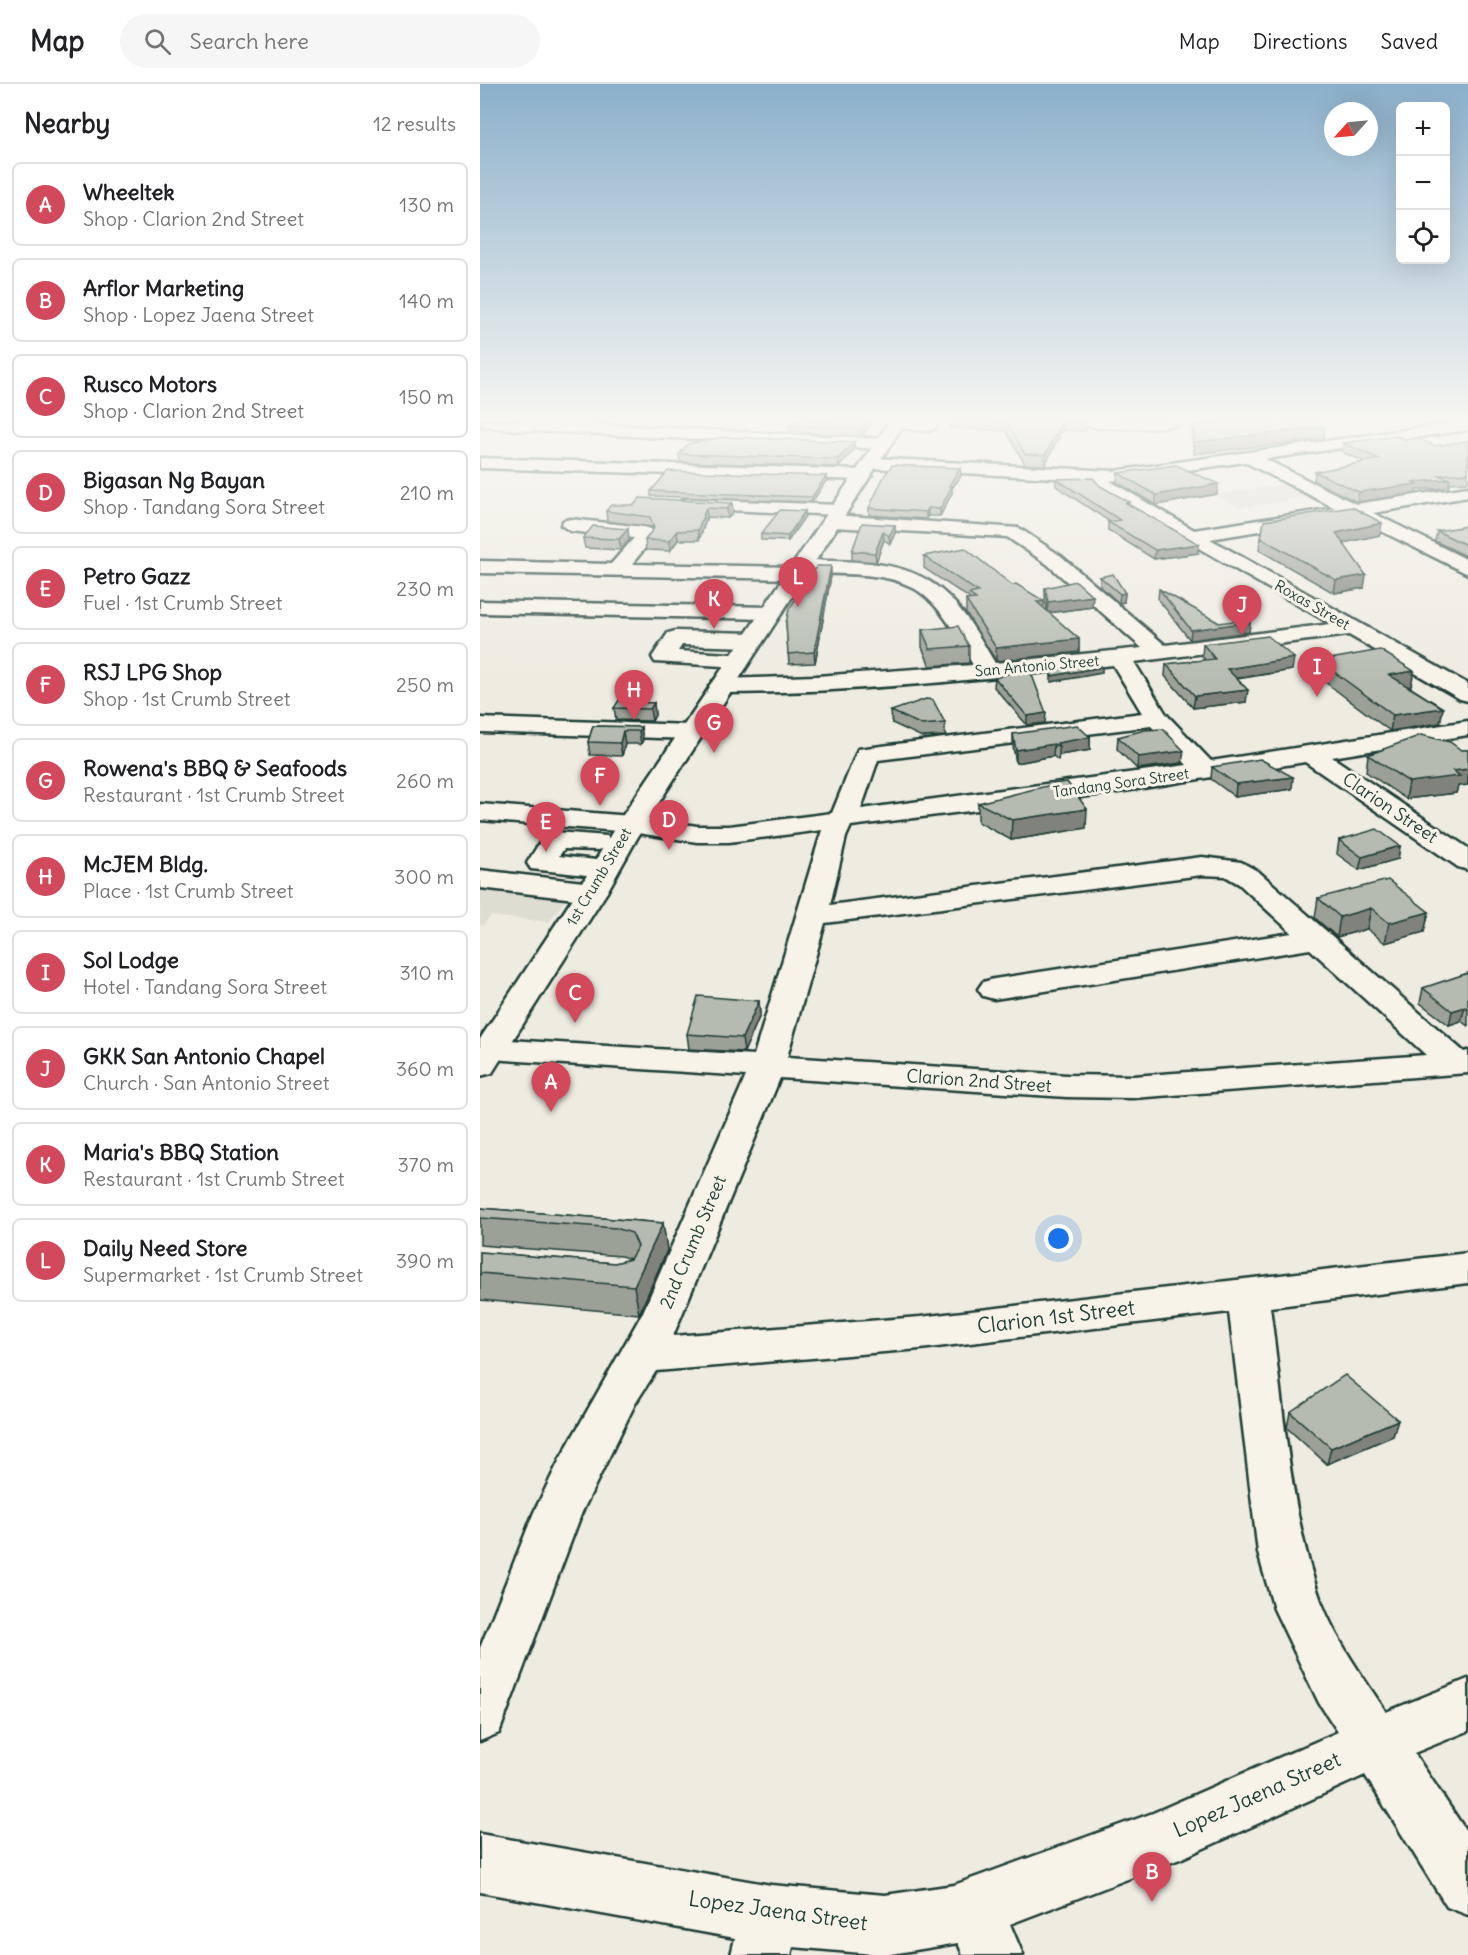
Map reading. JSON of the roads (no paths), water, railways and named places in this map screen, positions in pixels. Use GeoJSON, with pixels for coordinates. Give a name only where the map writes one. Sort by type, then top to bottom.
{"type":"FeatureCollection","features":[{"type":"Feature","properties":{"kind":"street"},"geometry":{"type":"LineString","coordinates":[[738,508],[836,515],[1012,532],[1054,560],[1161,654]]}},
{"type":"Feature","properties":{"kind":"street","name":"1st Crumb Street"},"geometry":{"type":"LineString","coordinates":[[485,1057],[599,880],[625,833],[841,508]]}},
{"type":"Feature","properties":{"kind":"street","name":"Roxas Street"},"geometry":{"type":"LineString","coordinates":[[1143,508],[1468,694]]}},
{"type":"Feature","properties":{"kind":"street"},"geometry":{"type":"LineString","coordinates":[[1352,508],[1462,561]]}},
{"type":"Feature","properties":{"kind":"street"},"geometry":{"type":"LineString","coordinates":[[1193,536],[1366,508]]}},
{"type":"Feature","properties":{"kind":"street"},"geometry":{"type":"LineString","coordinates":[[570,525],[644,533],[644,538],[618,568]]}},
{"type":"Feature","properties":{"kind":"street"},"geometry":{"type":"LineString","coordinates":[[480,567],[892,572],[920,583],[957,618],[988,671]]}},
{"type":"Feature","properties":{"kind":"street"},"geometry":{"type":"LineString","coordinates":[[662,609],[690,569]]}},
{"type":"Feature","properties":{"kind":"street"},"geometry":{"type":"LineString","coordinates":[[480,607],[771,613]]}},
{"type":"Feature","properties":{"kind":"street","name":"San Antonio Street"},"geometry":{"type":"LineString","coordinates":[[736,664],[807,667],[805,684],[988,671],[1161,654],[1352,628]]}},
{"type":"Feature","properties":{"kind":"street"},"geometry":{"type":"LineString","coordinates":[[1120,658],[1157,718],[1206,771]]}},
{"type":"Feature","properties":{"kind":"street","name":"2nd Crumb Street"},"geometry":{"type":"LineString","coordinates":[[480,1715],[558,1512],[619,1392],[643,1355],[664,1312],[767,1066],[812,916],[825,858],[839,822],[852,800],[867,754],[1157,718]]}},
{"type":"Feature","properties":{"kind":"street"},"geometry":{"type":"LineString","coordinates":[[480,725],[691,732]]}},
{"type":"Feature","properties":{"kind":"street","name":"Tandang Sora Street"},"geometry":{"type":"LineString","coordinates":[[625,833],[729,834],[839,822],[1206,771],[1468,728]]}},
{"type":"Feature","properties":{"kind":"street","name":"Clarion Street"},"geometry":{"type":"LineString","coordinates":[[1312,755],[1468,861]]}},
{"type":"Feature","properties":{"kind":"street"},"geometry":{"type":"LineString","coordinates":[[480,812],[625,833]]}},
{"type":"Feature","properties":{"kind":"street"},"geometry":{"type":"LineString","coordinates":[[533,874],[555,840],[625,833]]}},
{"type":"Feature","properties":{"kind":"street"},"geometry":{"type":"LineString","coordinates":[[812,916],[1211,865],[1239,871],[1462,1062]]}},
{"type":"Feature","properties":{"kind":"street"},"geometry":{"type":"LineString","coordinates":[[480,879],[533,874],[599,880]]}},
{"type":"Feature","properties":{"kind":"street"},"geometry":{"type":"LineString","coordinates":[[994,989],[1318,938]]}},
{"type":"Feature","properties":{"kind":"street","name":"Clarion 2nd Street"},"geometry":{"type":"LineString","coordinates":[[485,1057],[767,1066],[1067,1086],[1133,1087],[1462,1062]]}},
{"type":"Feature","properties":{"kind":"street","name":"Clarion 1st Street"},"geometry":{"type":"LineString","coordinates":[[643,1355],[920,1333],[1468,1268]]}},
{"type":"Feature","properties":{"kind":"street"},"geometry":{"type":"LineString","coordinates":[[1248,1294],[1271,1483],[1289,1582],[1310,1634],[1374,1743],[1468,1886]]}},
{"type":"Feature","properties":{"kind":"street","name":"Lopez Jaena Street"},"geometry":{"type":"LineString","coordinates":[[480,1863],[766,1935],[885,1925],[954,1915],[983,1932],[1160,1839],[1374,1743],[1468,1705]]}},
{"type":"Feature","properties":{"kind":"place","name":"Daily Need Store"},"geometry":{"type":"Point","coordinates":[798,607]}},
{"type":"Feature","properties":{"kind":"place","name":"Maria's BBQ Station"},"geometry":{"type":"Point","coordinates":[714,629]}},
{"type":"Feature","properties":{"kind":"place","name":"GKK San Antonio Chapel"},"geometry":{"type":"Point","coordinates":[1242,635]}},
{"type":"Feature","properties":{"kind":"place","name":"Sol Lodge"},"geometry":{"type":"Point","coordinates":[1317,697]}},
{"type":"Feature","properties":{"kind":"place","name":"McJEM Bldg."},"geometry":{"type":"Point","coordinates":[634,720]}},
{"type":"Feature","properties":{"kind":"place","name":"Rowena's BBQ & Seafoods"},"geometry":{"type":"Point","coordinates":[714,753]}},
{"type":"Feature","properties":{"kind":"place","name":"RSJ LPG Shop"},"geometry":{"type":"Point","coordinates":[600,806]}},
{"type":"Feature","properties":{"kind":"place","name":"Bigasan Ng Bayan"},"geometry":{"type":"Point","coordinates":[669,850]}},
{"type":"Feature","properties":{"kind":"place","name":"Petro Gazz"},"geometry":{"type":"Point","coordinates":[546,852]}},
{"type":"Feature","properties":{"kind":"place","name":"Rusco Motors"},"geometry":{"type":"Point","coordinates":[575,1023]}},
{"type":"Feature","properties":{"kind":"place","name":"Wheeltek"},"geometry":{"type":"Point","coordinates":[551,1112]}},
{"type":"Feature","properties":{"kind":"place","name":"Arflor Marketing"},"geometry":{"type":"Point","coordinates":[1152,1902]}}]}
